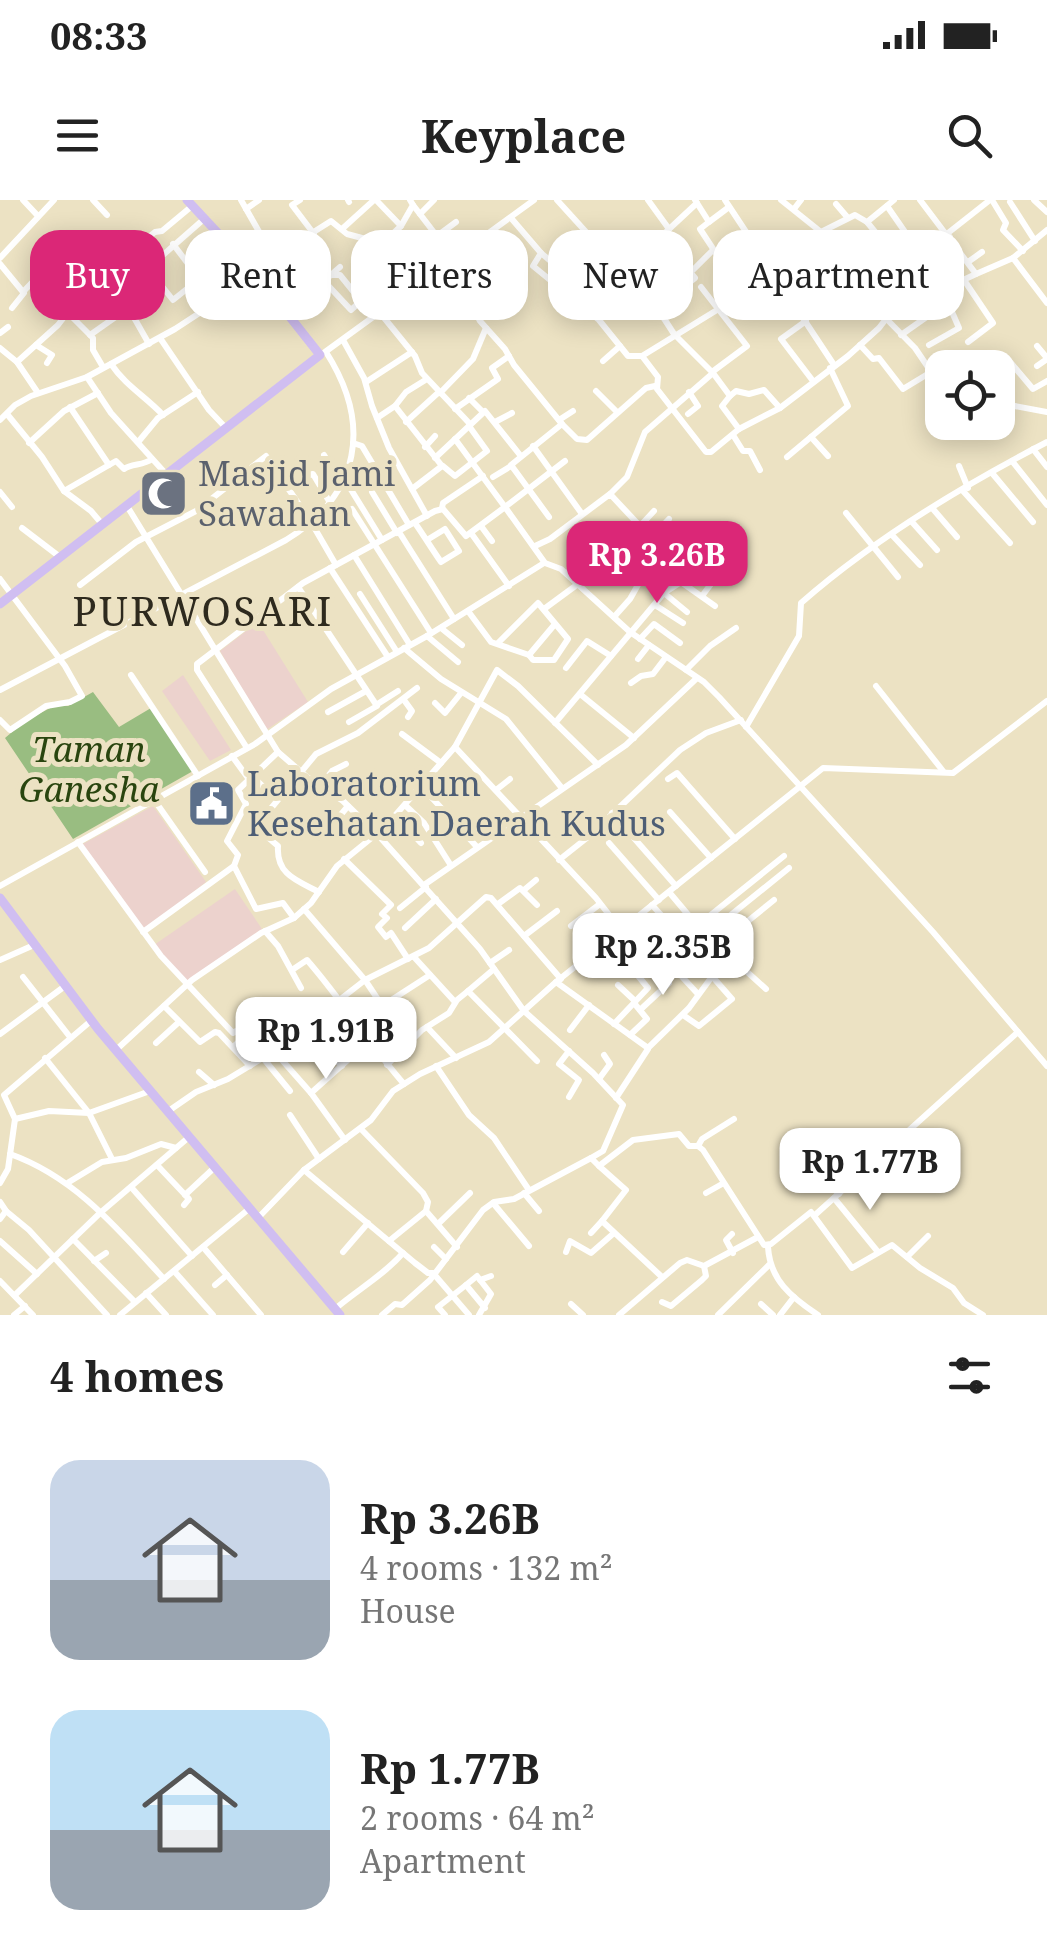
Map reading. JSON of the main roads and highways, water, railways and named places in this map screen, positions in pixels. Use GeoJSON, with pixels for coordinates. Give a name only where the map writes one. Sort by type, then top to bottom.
{"type":"FeatureCollection","features":[{"type":"Feature","properties":{"kind":"main road"},"geometry":{"type":"LineString","coordinates":[[0,604],[323,354],[190,203]]}},
{"type":"Feature","properties":{"kind":"main road"},"geometry":{"type":"LineString","coordinates":[[0,898],[116,1050],[337,1312]]}},
{"type":"Feature","properties":{"kind":"place","name":"Masjid Jami Sawahan"},"geometry":{"type":"Point","coordinates":[163,494]}},
{"type":"Feature","properties":{"kind":"place","name":"Laboratorium Kesehatan Daerah Kudus"},"geometry":{"type":"Point","coordinates":[212,804]}},
{"type":"Feature","properties":{"kind":"district","name":"PURWOSARI"},"geometry":{"type":"Point","coordinates":[203,612]}},
{"type":"Feature","properties":{"kind":"park label","name":"Taman Ganesha"},"geometry":{"type":"Point","coordinates":[89,770]}}]}
